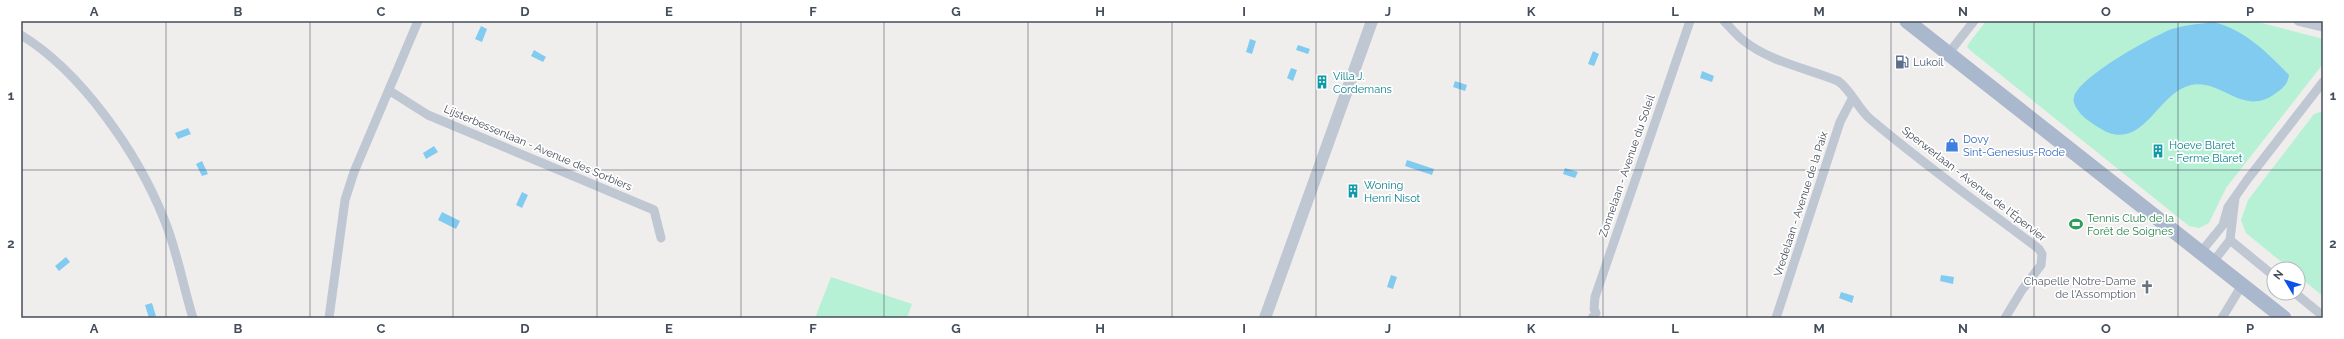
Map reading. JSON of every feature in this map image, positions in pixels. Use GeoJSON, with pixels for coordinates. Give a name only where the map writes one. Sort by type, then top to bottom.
{"type":"FeatureCollection","features":[{"type":"Feature","properties":{"kind":"main road"},"geometry":{"type":"LineString","coordinates":[[1907,21],[2284,318]]}},
{"type":"Feature","properties":{"kind":"street"},"geometry":{"type":"LineString","coordinates":[[328,318],[345,200],[354,172],[390,91],[418,21]]}},
{"type":"Feature","properties":{"kind":"street"},"geometry":{"type":"LineString","coordinates":[[1265,318],[1372,21]]}},
{"type":"Feature","properties":{"kind":"street","name":"Zonnelaan - Avenue du Soleil"},"geometry":{"type":"LineString","coordinates":[[1596,316],[1594,309],[1595,298],[1690,21]]}},
{"type":"Feature","properties":{"kind":"street"},"geometry":{"type":"LineString","coordinates":[[1724,21],[1743,40],[1760,52],[1777,60],[1838,81],[1844,85],[1852,99]]}},
{"type":"Feature","properties":{"kind":"street"},"geometry":{"type":"LineString","coordinates":[[1948,54],[1974,21]]}},
{"type":"Feature","properties":{"kind":"street"},"geometry":{"type":"LineString","coordinates":[[2298,21],[2323,27]]}},
{"type":"Feature","properties":{"kind":"street"},"geometry":{"type":"LineString","coordinates":[[21,36],[49,56],[79,85],[107,118],[139,166],[165,220],[193,318]]}},
{"type":"Feature","properties":{"kind":"street"},"geometry":{"type":"LineString","coordinates":[[2201,252],[2223,225],[2228,207],[2247,180],[2321,88]]}},
{"type":"Feature","properties":{"kind":"street","name":"Lijsterbessenlaan - Avenue des Sorbiers"},"geometry":{"type":"LineString","coordinates":[[390,91],[428,115],[654,210],[660,238]]}},
{"type":"Feature","properties":{"kind":"street","name":"Vredelaan - Avenue de la Paix"},"geometry":{"type":"LineString","coordinates":[[1776,318],[1840,122],[1852,99]]}},
{"type":"Feature","properties":{"kind":"street","name":"Sperwerlaan - Avenue de l'Épervier"},"geometry":{"type":"LineString","coordinates":[[1852,99],[1869,117],[2042,254],[2041,265],[2022,290],[2005,318]]}},
{"type":"Feature","properties":{"kind":"street"},"geometry":{"type":"LineString","coordinates":[[2213,262],[2230,240],[2235,198]]}},
{"type":"Feature","properties":{"kind":"street"},"geometry":{"type":"LineString","coordinates":[[2230,240],[2266,269]]}},
{"type":"Feature","properties":{"kind":"street"},"geometry":{"type":"LineString","coordinates":[[2222,318],[2242,285]]}},
{"type":"Feature","properties":{"kind":"street"},"geometry":{"type":"LineString","coordinates":[[2305,301],[2323,316]]}},
{"type":"Feature","properties":{"kind":"green space"},"geometry":{"type":"Polygon","coordinates":[[[1986,21],[2254,21],[2323,39],[2323,64],[2226,188],[2209,223],[2199,228],[2189,226],[1971,51],[1967,47],[1969,43],[1986,21]]]}},
{"type":"Feature","properties":{"kind":"green space"},"geometry":{"type":"Polygon","coordinates":[[[2323,111],[2323,296],[2306,282],[2306,261],[2280,261],[2246,233],[2241,220],[2248,200],[2314,114],[2323,111]]]}},
{"type":"Feature","properties":{"kind":"green space"},"geometry":{"type":"Polygon","coordinates":[[[831,277],[912,304],[907,318],[815,318],[831,277]]]}},
{"type":"Feature","properties":{"kind":"water"},"geometry":{"type":"Polygon","coordinates":[[[2213,22],[2224,25],[2245,36],[2273,58],[2289,75],[2285,86],[2264,100],[2253,101],[2243,100],[2213,87],[2191,85],[2180,89],[2170,97],[2144,124],[2135,131],[2125,134],[2110,133],[2086,119],[2076,108],[2074,104],[2074,97],[2079,89],[2088,79],[2117,58],[2172,29],[2213,22]]]}},
{"type":"Feature","properties":{"kind":"water"},"geometry":{"type":"Polygon","coordinates":[[[481,26],[487,29],[482,42],[475,39],[481,26]]]}},
{"type":"Feature","properties":{"kind":"water"},"geometry":{"type":"Polygon","coordinates":[[[1250,39],[1256,41],[1252,54],[1246,52],[1250,39]]]}},
{"type":"Feature","properties":{"kind":"water"},"geometry":{"type":"Polygon","coordinates":[[[1298,45],[1310,49],[1308,54],[1296,50],[1298,45]]]}},
{"type":"Feature","properties":{"kind":"water"},"geometry":{"type":"Polygon","coordinates":[[[534,50],[546,57],[543,62],[531,56],[534,50]]]}},
{"type":"Feature","properties":{"kind":"water"},"geometry":{"type":"Polygon","coordinates":[[[1593,51],[1599,54],[1594,66],[1588,64],[1593,51]]]}},
{"type":"Feature","properties":{"kind":"water"},"geometry":{"type":"Polygon","coordinates":[[[1291,68],[1297,70],[1293,81],[1287,78],[1291,68]]]}},
{"type":"Feature","properties":{"kind":"water"},"geometry":{"type":"Polygon","coordinates":[[[1702,71],[1714,76],[1712,82],[1700,78],[1702,71]]]}},
{"type":"Feature","properties":{"kind":"water"},"geometry":{"type":"Polygon","coordinates":[[[1455,81],[1467,85],[1465,91],[1453,87],[1455,81]]]}},
{"type":"Feature","properties":{"kind":"water"},"geometry":{"type":"Polygon","coordinates":[[[188,128],[191,134],[178,139],[175,133],[188,128]]]}},
{"type":"Feature","properties":{"kind":"water"},"geometry":{"type":"Polygon","coordinates":[[[434,146],[438,152],[426,159],[423,153],[434,146]]]}},
{"type":"Feature","properties":{"kind":"water"},"geometry":{"type":"Polygon","coordinates":[[[1407,160],[1434,169],[1432,175],[1405,166],[1407,160]]]}},
{"type":"Feature","properties":{"kind":"water"},"geometry":{"type":"Polygon","coordinates":[[[202,161],[208,174],[202,176],[196,164],[202,161]]]}},
{"type":"Feature","properties":{"kind":"water"},"geometry":{"type":"Polygon","coordinates":[[[1565,168],[1578,172],[1575,178],[1563,174],[1565,168]]]}},
{"type":"Feature","properties":{"kind":"water"},"geometry":{"type":"Polygon","coordinates":[[[522,192],[528,195],[522,208],[516,205],[522,192]]]}},
{"type":"Feature","properties":{"kind":"water"},"geometry":{"type":"Polygon","coordinates":[[[442,212],[460,221],[456,229],[438,220],[442,212]]]}},
{"type":"Feature","properties":{"kind":"water"},"geometry":{"type":"Polygon","coordinates":[[[66,257],[70,262],[59,271],[55,266],[66,257]]]}},
{"type":"Feature","properties":{"kind":"water"},"geometry":{"type":"Polygon","coordinates":[[[1391,275],[1397,277],[1393,289],[1387,287],[1391,275]]]}},
{"type":"Feature","properties":{"kind":"water"},"geometry":{"type":"Polygon","coordinates":[[[1941,275],[1954,277],[1953,284],[1940,281],[1941,275]]]}},
{"type":"Feature","properties":{"kind":"water"},"geometry":{"type":"Polygon","coordinates":[[[1841,292],[1854,296],[1852,303],[1839,298],[1841,292]]]}},
{"type":"Feature","properties":{"kind":"water"},"geometry":{"type":"Polygon","coordinates":[[[152,303],[156,316],[149,318],[145,305],[152,303]]]}},
{"type":"Feature","properties":{"kind":"place","name":"Lukoil"},"geometry":{"type":"Point","coordinates":[1902,62]}},
{"type":"Feature","properties":{"kind":"place","name":"Villa J. Cordemans"},"geometry":{"type":"Point","coordinates":[1322,82]}},
{"type":"Feature","properties":{"kind":"place","name":"Dovy Sint-Genesius-Rode"},"geometry":{"type":"Point","coordinates":[1952,145]}},
{"type":"Feature","properties":{"kind":"place","name":"Hoeve Blaret - Ferme Blaret"},"geometry":{"type":"Point","coordinates":[2158,151]}},
{"type":"Feature","properties":{"kind":"place","name":"Woning Henri Nisot"},"geometry":{"type":"Point","coordinates":[1353,191]}},
{"type":"Feature","properties":{"kind":"place","name":"Tennis Club de la Forêt de Soignes"},"geometry":{"type":"Point","coordinates":[2076,224]}},
{"type":"Feature","properties":{"kind":"place","name":"Chapelle Notre-Dame de l'Assomption"},"geometry":{"type":"Point","coordinates":[2147,287]}}]}
